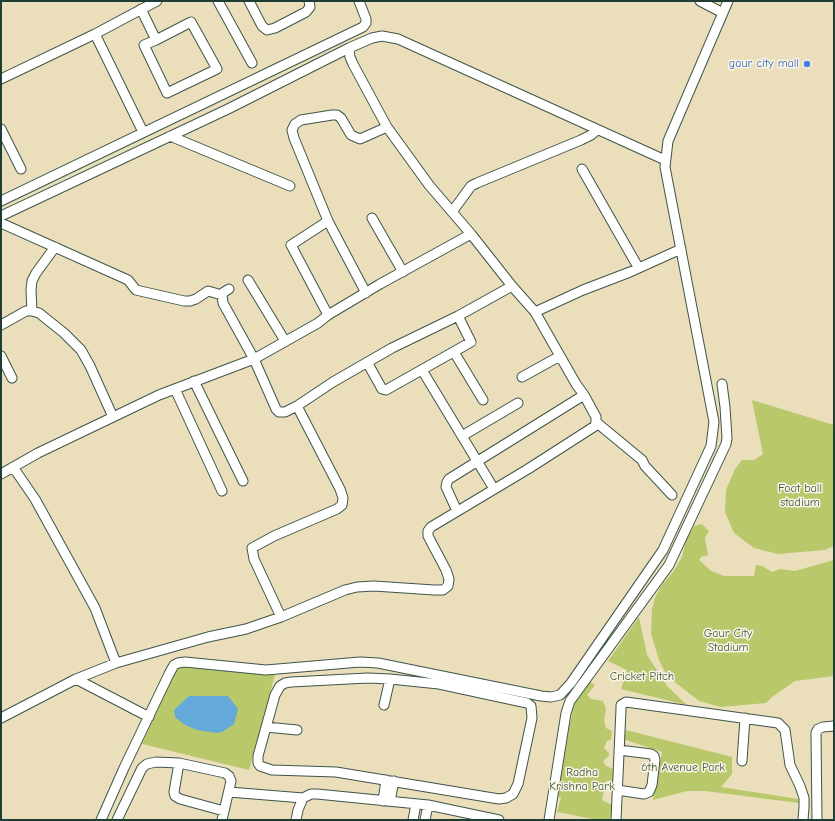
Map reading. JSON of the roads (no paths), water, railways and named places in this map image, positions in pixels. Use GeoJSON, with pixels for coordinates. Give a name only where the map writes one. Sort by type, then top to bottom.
{"type":"FeatureCollection","features":[{"type":"Feature","properties":{"kind":"street"},"geometry":{"type":"LineString","coordinates":[[1,79],[95,34],[157,1]]}},
{"type":"Feature","properties":{"kind":"street"},"geometry":{"type":"LineString","coordinates":[[218,1],[252,63]]}},
{"type":"Feature","properties":{"kind":"street"},"geometry":{"type":"LineString","coordinates":[[249,1],[262,26],[267,30],[275,28],[306,12],[310,7],[309,1]]}},
{"type":"Feature","properties":{"kind":"street"},"geometry":{"type":"LineString","coordinates":[[1,201],[363,27],[366,23],[366,19],[359,1]]}},
{"type":"Feature","properties":{"kind":"street"},"geometry":{"type":"LineString","coordinates":[[700,1],[723,13]]}},
{"type":"Feature","properties":{"kind":"street"},"geometry":{"type":"LineString","coordinates":[[178,663],[185,662],[266,670],[360,662],[378,663],[541,696],[555,697],[564,691],[663,550],[711,446],[714,432],[714,422],[665,167],[665,160],[668,141],[728,1]]}},
{"type":"Feature","properties":{"kind":"street"},"geometry":{"type":"LineString","coordinates":[[141,9],[156,40]]}},
{"type":"Feature","properties":{"kind":"street"},"geometry":{"type":"LineString","coordinates":[[191,22],[217,69],[167,93],[144,45],[156,40],[191,22]]}},
{"type":"Feature","properties":{"kind":"street"},"geometry":{"type":"LineString","coordinates":[[95,34],[143,132]]}},
{"type":"Feature","properties":{"kind":"street"},"geometry":{"type":"LineString","coordinates":[[1,216],[170,136],[350,48],[372,38],[382,36],[398,39],[665,160]]}},
{"type":"Feature","properties":{"kind":"street"},"geometry":{"type":"LineString","coordinates":[[1,718],[76,679],[116,663],[182,646],[208,637],[246,629],[281,617],[345,590],[357,587],[374,586],[443,590],[448,586],[449,579],[446,570],[428,536],[428,531],[431,527],[528,469],[595,426],[596,417],[535,312],[429,185],[387,127],[353,64],[350,57],[350,48]]}},
{"type":"Feature","properties":{"kind":"street"},"geometry":{"type":"LineString","coordinates":[[366,293],[328,221],[292,130],[295,124],[301,120],[337,115],[345,123],[351,135],[360,139],[387,127]]}},
{"type":"Feature","properties":{"kind":"street"},"geometry":{"type":"LineString","coordinates":[[1,129],[21,169]]}},
{"type":"Feature","properties":{"kind":"street"},"geometry":{"type":"LineString","coordinates":[[452,212],[471,186],[581,140],[597,130]]}},
{"type":"Feature","properties":{"kind":"street"},"geometry":{"type":"LineString","coordinates":[[170,136],[290,186]]}},
{"type":"Feature","properties":{"kind":"street"},"geometry":{"type":"LineString","coordinates":[[582,169],[638,267]]}},
{"type":"Feature","properties":{"kind":"street"},"geometry":{"type":"LineString","coordinates":[[372,218],[403,272]]}},
{"type":"Feature","properties":{"kind":"street"},"geometry":{"type":"LineString","coordinates":[[328,221],[291,244],[328,315]]}},
{"type":"Feature","properties":{"kind":"street"},"geometry":{"type":"LineString","coordinates":[[1,223],[128,280],[136,290],[184,301],[196,299],[208,291],[225,292],[223,303],[254,359],[276,409],[279,412],[285,412],[297,406],[333,382],[392,348],[458,316],[512,286]]}},
{"type":"Feature","properties":{"kind":"street"},"geometry":{"type":"LineString","coordinates":[[1,474],[158,395],[254,359],[318,323],[328,315],[366,293],[471,234]]}},
{"type":"Feature","properties":{"kind":"street"},"geometry":{"type":"LineString","coordinates":[[32,311],[32,281],[55,247]]}},
{"type":"Feature","properties":{"kind":"street"},"geometry":{"type":"LineString","coordinates":[[535,312],[681,249]]}},
{"type":"Feature","properties":{"kind":"street"},"geometry":{"type":"LineString","coordinates":[[248,280],[285,341]]}},
{"type":"Feature","properties":{"kind":"street"},"geometry":{"type":"LineString","coordinates":[[1,325],[26,311],[32,311],[39,313],[64,333],[81,350],[90,366],[113,417]]}},
{"type":"Feature","properties":{"kind":"street"},"geometry":{"type":"LineString","coordinates":[[368,362],[382,390],[384,390],[470,342],[458,316]]}},
{"type":"Feature","properties":{"kind":"street"},"geometry":{"type":"LineString","coordinates":[[454,352],[483,400]]}},
{"type":"Feature","properties":{"kind":"street"},"geometry":{"type":"LineString","coordinates":[[1,356],[12,378]]}},
{"type":"Feature","properties":{"kind":"street"},"geometry":{"type":"LineString","coordinates":[[522,377],[560,356]]}},
{"type":"Feature","properties":{"kind":"street"},"geometry":{"type":"LineString","coordinates":[[422,370],[494,489]]}},
{"type":"Feature","properties":{"kind":"street"},"geometry":{"type":"LineString","coordinates":[[194,381],[243,481]]}},
{"type":"Feature","properties":{"kind":"street"},"geometry":{"type":"LineString","coordinates":[[549,820],[566,713],[570,701],[669,565],[726,444],[725,407],[722,384]]}},
{"type":"Feature","properties":{"kind":"street"},"geometry":{"type":"LineString","coordinates":[[175,389],[222,491]]}},
{"type":"Feature","properties":{"kind":"street"},"geometry":{"type":"LineString","coordinates":[[457,511],[446,487],[449,479],[584,395]]}},
{"type":"Feature","properties":{"kind":"street"},"geometry":{"type":"LineString","coordinates":[[462,436],[518,403]]}},
{"type":"Feature","properties":{"kind":"street"},"geometry":{"type":"LineString","coordinates":[[281,617],[254,559],[252,548],[274,536],[337,509],[342,504],[343,498],[340,489],[297,406]]}},
{"type":"Feature","properties":{"kind":"street"},"geometry":{"type":"LineString","coordinates":[[596,422],[642,460],[645,466],[672,495]]}},
{"type":"Feature","properties":{"kind":"street"},"geometry":{"type":"LineString","coordinates":[[13,467],[35,499],[95,608],[116,663]]}},
{"type":"Feature","properties":{"kind":"street"},"geometry":{"type":"LineString","coordinates":[[101,820],[124,768],[172,669],[178,663],[182,646]]}},
{"type":"Feature","properties":{"kind":"street"},"geometry":{"type":"LineString","coordinates":[[361,678],[390,679],[439,684],[527,703],[531,706],[533,711],[518,784],[513,794],[506,798],[336,772],[266,769],[260,766],[258,760],[266,727],[277,690],[285,683],[361,678]]}},
{"type":"Feature","properties":{"kind":"street"},"geometry":{"type":"LineString","coordinates":[[76,679],[149,717]]}},
{"type":"Feature","properties":{"kind":"street"},"geometry":{"type":"LineString","coordinates":[[384,705],[390,679]]}},
{"type":"Feature","properties":{"kind":"street"},"geometry":{"type":"LineString","coordinates":[[616,820],[621,705],[626,702],[778,723],[785,730],[788,757],[804,798],[803,820]]}},
{"type":"Feature","properties":{"kind":"street"},"geometry":{"type":"LineString","coordinates":[[742,761],[745,718]]}},
{"type":"Feature","properties":{"kind":"street"},"geometry":{"type":"LineString","coordinates":[[817,820],[816,733],[818,729],[823,727],[834,726]]}},
{"type":"Feature","properties":{"kind":"street"},"geometry":{"type":"LineString","coordinates":[[266,727],[297,730]]}},
{"type":"Feature","properties":{"kind":"street"},"geometry":{"type":"LineString","coordinates":[[617,790],[644,794],[649,792],[652,785],[655,760],[654,756],[651,754],[619,750]]}},
{"type":"Feature","properties":{"kind":"street"},"geometry":{"type":"LineString","coordinates":[[117,820],[142,768],[147,764],[156,762],[179,763],[225,773],[229,776],[229,792],[223,816],[175,796],[174,792],[179,763]]}},
{"type":"Feature","properties":{"kind":"street"},"geometry":{"type":"LineString","coordinates":[[386,801],[390,781]]}},
{"type":"Feature","properties":{"kind":"street"},"geometry":{"type":"LineString","coordinates":[[229,792],[303,798],[311,794],[316,794],[416,804],[499,820]]}},
{"type":"Feature","properties":{"kind":"street"},"geometry":{"type":"LineString","coordinates":[[296,820],[303,798]]}},
{"type":"Feature","properties":{"kind":"street"},"geometry":{"type":"LineString","coordinates":[[413,820],[416,804]]}},
{"type":"Feature","properties":{"kind":"street"},"geometry":{"type":"LineString","coordinates":[[425,820],[428,806]]}},
{"type":"Feature","properties":{"kind":"water"},"geometry":{"type":"Polygon","coordinates":[[[189,696],[228,696],[238,709],[234,724],[222,732],[217,733],[197,730],[185,725],[175,717],[174,710],[189,696]]]}},
{"type":"Feature","properties":{"kind":"place","name":"gaur city mall"},"geometry":{"type":"Point","coordinates":[807,64]}},
{"type":"Feature","properties":{"kind":"park label","name":"Foot ball stadium"},"geometry":{"type":"Point","coordinates":[800,496]}},
{"type":"Feature","properties":{"kind":"park label","name":"Gaur City Stadium"},"geometry":{"type":"Point","coordinates":[728,641]}},
{"type":"Feature","properties":{"kind":"park label","name":"Cricket Pitch"},"geometry":{"type":"Point","coordinates":[642,677]}},
{"type":"Feature","properties":{"kind":"park label","name":"6th Avenue Park"},"geometry":{"type":"Point","coordinates":[683,768]}},
{"type":"Feature","properties":{"kind":"park label","name":"Radha Krishna Park"},"geometry":{"type":"Point","coordinates":[582,780]}}]}
